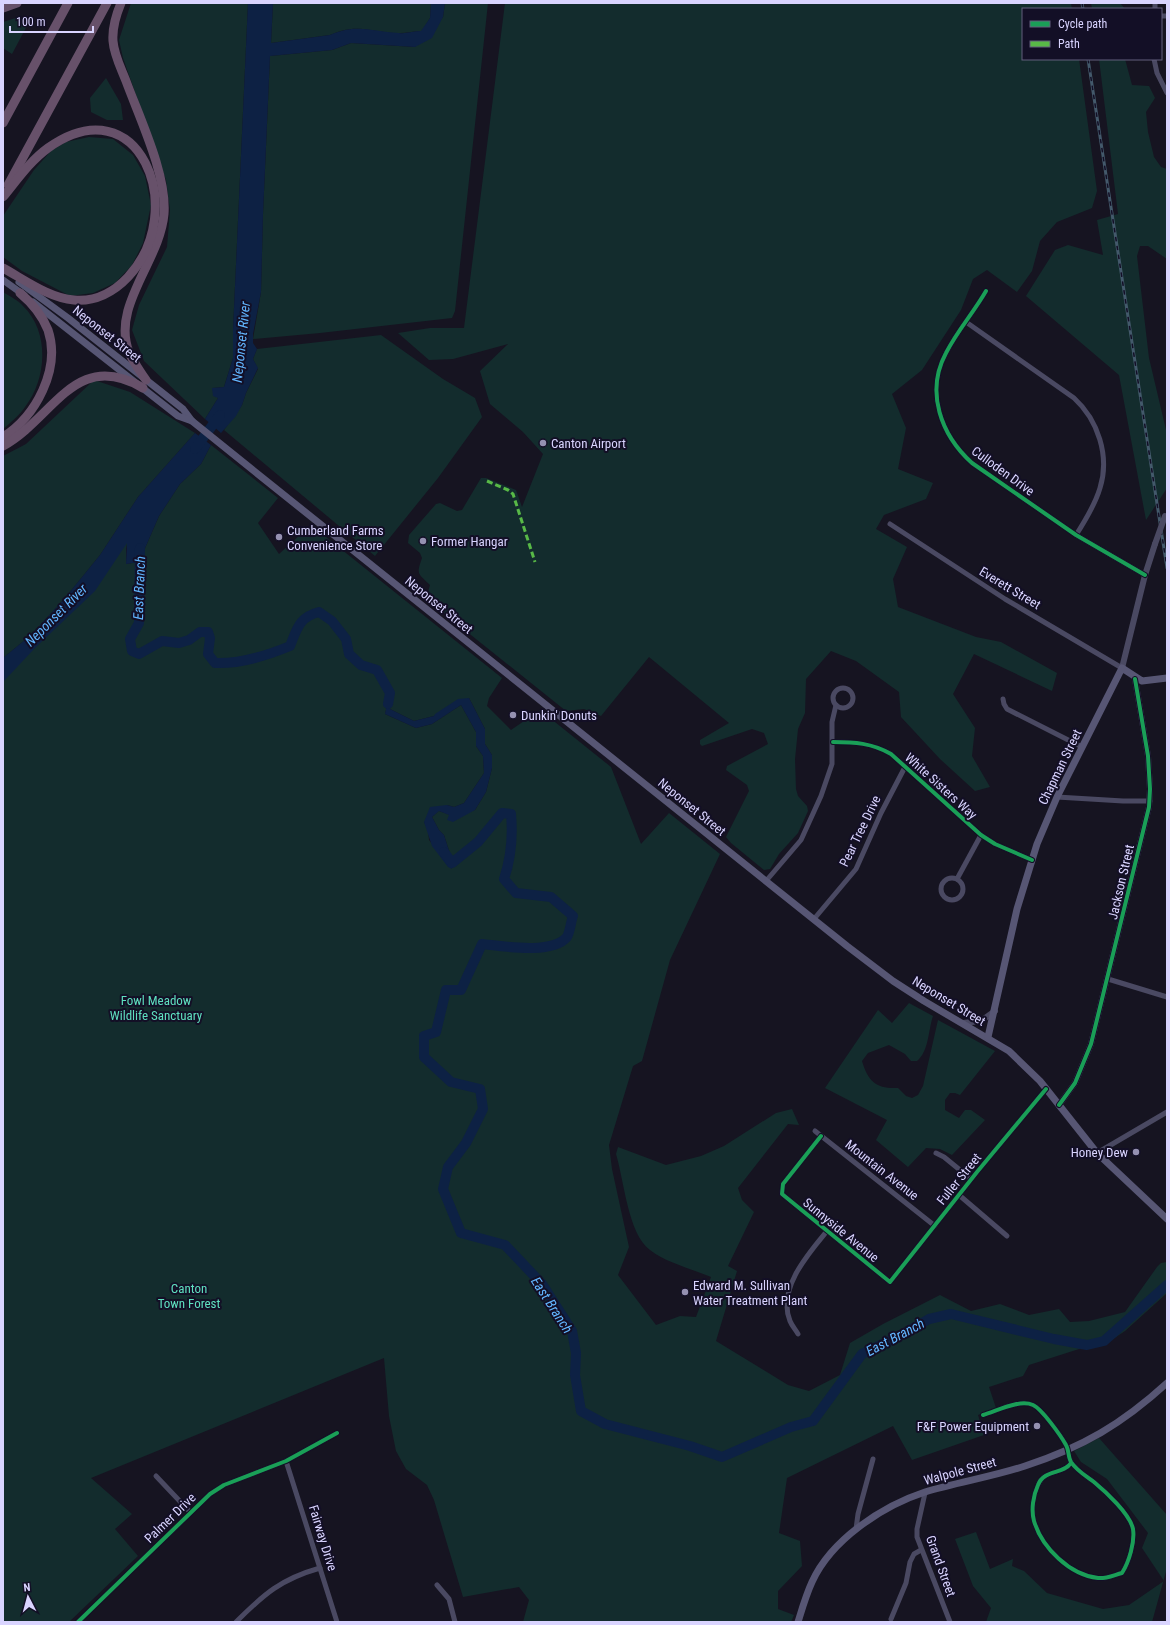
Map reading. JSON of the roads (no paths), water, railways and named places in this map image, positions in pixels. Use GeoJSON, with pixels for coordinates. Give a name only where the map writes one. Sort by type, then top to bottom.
{"type":"FeatureCollection","features":[{"type":"Feature","properties":{"kind":"highway"},"geometry":{"type":"LineString","coordinates":[[3,8],[17,3]]}},
{"type":"Feature","properties":{"kind":"highway"},"geometry":{"type":"LineString","coordinates":[[3,123],[68,3]]}},
{"type":"Feature","properties":{"kind":"highway"},"geometry":{"type":"LineString","coordinates":[[3,196],[107,3]]}},
{"type":"Feature","properties":{"kind":"highway"},"geometry":{"type":"LineString","coordinates":[[121,3],[114,27],[114,48],[157,168],[164,195],[164,215],[160,236],[129,306],[125,322],[125,336],[128,350],[145,384]]}},
{"type":"Feature","properties":{"kind":"highway"},"geometry":{"type":"LineString","coordinates":[[3,196],[28,167],[48,148],[76,133],[98,130],[112,133],[126,140],[143,158],[152,178],[156,207],[151,238],[140,262],[121,284],[101,296],[82,301],[59,298],[3,269]]}},
{"type":"Feature","properties":{"kind":"highway"},"geometry":{"type":"LineString","coordinates":[[3,437],[21,422],[35,404],[44,387],[51,361],[50,340],[45,323],[33,305],[20,293]]}},
{"type":"Feature","properties":{"kind":"highway"},"geometry":{"type":"LineString","coordinates":[[3,446],[19,435],[74,386],[85,379],[100,376],[113,376],[145,384]]}},
{"type":"Feature","properties":{"kind":"main road","name":"Neponset Street"},"geometry":{"type":"LineString","coordinates":[[3,269],[61,313],[145,384],[178,416],[192,421],[892,981],[988,1037],[1009,1051],[1046,1089],[1097,1153],[1167,1219]]}},
{"type":"Feature","properties":{"kind":"main road","name":"Neponset Street"},"geometry":{"type":"LineString","coordinates":[[3,280],[145,384]]}},
{"type":"Feature","properties":{"kind":"main road"},"geometry":{"type":"LineString","coordinates":[[1122,668],[1135,678],[1142,681],[1167,678]]}},
{"type":"Feature","properties":{"kind":"main road","name":"Chapman Street"},"geometry":{"type":"LineString","coordinates":[[988,1037],[1012,932],[1032,860],[1057,797],[1122,668]]}},
{"type":"Feature","properties":{"kind":"main road","name":"Walpole Street"},"geometry":{"type":"LineString","coordinates":[[798,1622],[812,1582],[823,1563],[842,1540],[856,1529],[905,1500],[925,1492],[1024,1466],[1068,1450],[1114,1426],[1167,1383]]}},
{"type":"Feature","properties":{"kind":"street"},"geometry":{"type":"LineString","coordinates":[[1154,60],[1157,72],[1167,93]]}},
{"type":"Feature","properties":{"kind":"street","name":"Culloden Drive"},"geometry":{"type":"LineString","coordinates":[[986,291],[945,354],[937,383],[936,393],[940,415],[948,435],[959,450],[972,463],[1076,535],[1145,575]]}},
{"type":"Feature","properties":{"kind":"street"},"geometry":{"type":"LineString","coordinates":[[966,322],[1074,398],[1085,409],[1092,421],[1102,448],[1102,480],[1095,501],[1076,535]]}},
{"type":"Feature","properties":{"kind":"street","name":"Chapman Street"},"geometry":{"type":"LineString","coordinates":[[1122,668],[1145,575],[1166,513]]}},
{"type":"Feature","properties":{"kind":"street","name":"Everett Street"},"geometry":{"type":"LineString","coordinates":[[890,524],[1005,599],[1122,668]]}},
{"type":"Feature","properties":{"kind":"street","name":"Jackson Street"},"geometry":{"type":"LineString","coordinates":[[1058,1105],[1075,1083],[1088,1054],[1108,979],[1150,801],[1148,756],[1135,678]]}},
{"type":"Feature","properties":{"kind":"street"},"geometry":{"type":"LineString","coordinates":[[766,881],[801,840],[809,826],[829,777],[832,764],[832,722],[836,705],[833,700],[835,691],[844,688],[850,690],[853,700],[849,706],[843,708],[836,705]]}},
{"type":"Feature","properties":{"kind":"street"},"geometry":{"type":"LineString","coordinates":[[1003,699],[1007,709],[1082,747]]}},
{"type":"Feature","properties":{"kind":"street","name":"White Sisters Way"},"geometry":{"type":"LineString","coordinates":[[833,742],[856,742],[881,748],[905,767],[981,835],[995,844],[1032,860]]}},
{"type":"Feature","properties":{"kind":"street","name":"Pear Tree Drive"},"geometry":{"type":"LineString","coordinates":[[814,919],[856,869],[881,813],[905,767]]}},
{"type":"Feature","properties":{"kind":"street"},"geometry":{"type":"LineString","coordinates":[[1057,797],[1123,802],[1150,801]]}},
{"type":"Feature","properties":{"kind":"street"},"geometry":{"type":"LineString","coordinates":[[957,879],[981,835]]}},
{"type":"Feature","properties":{"kind":"street"},"geometry":{"type":"LineString","coordinates":[[948,879],[957,879],[963,887],[962,894],[954,899],[947,898],[942,890],[943,883],[948,879]]}},
{"type":"Feature","properties":{"kind":"street"},"geometry":{"type":"LineString","coordinates":[[1108,979],[1167,997]]}},
{"type":"Feature","properties":{"kind":"street"},"geometry":{"type":"LineString","coordinates":[[963,1023],[981,1021],[994,1011]]}},
{"type":"Feature","properties":{"kind":"street","name":"Fuller Street"},"geometry":{"type":"LineString","coordinates":[[890,1282],[971,1179],[1046,1089]]}},
{"type":"Feature","properties":{"kind":"street"},"geometry":{"type":"LineString","coordinates":[[1097,1153],[1167,1112]]}},
{"type":"Feature","properties":{"kind":"street","name":"Mountain Avenue"},"geometry":{"type":"LineString","coordinates":[[815,1131],[935,1226]]}},
{"type":"Feature","properties":{"kind":"street","name":"Sunnyside Avenue"},"geometry":{"type":"LineString","coordinates":[[821,1136],[783,1184],[781,1191],[784,1196],[890,1282]]}},
{"type":"Feature","properties":{"kind":"street"},"geometry":{"type":"LineString","coordinates":[[936,1153],[944,1157],[971,1179]]}},
{"type":"Feature","properties":{"kind":"street"},"geometry":{"type":"LineString","coordinates":[[959,1195],[1007,1236]]}},
{"type":"Feature","properties":{"kind":"street"},"geometry":{"type":"LineString","coordinates":[[798,1334],[790,1322],[788,1311],[791,1285],[809,1252],[827,1231]]}},
{"type":"Feature","properties":{"kind":"street"},"geometry":{"type":"LineString","coordinates":[[983,1415],[1016,1404],[1035,1405],[1048,1420],[1068,1450],[1072,1463],[1106,1493],[1123,1511],[1131,1524],[1133,1536],[1131,1547],[1126,1566],[1122,1572],[1099,1579],[1075,1570],[1053,1553],[1039,1532],[1032,1512],[1038,1484],[1044,1476],[1067,1469],[1072,1463]]}},
{"type":"Feature","properties":{"kind":"street","name":"Palmer Drive"},"geometry":{"type":"LineString","coordinates":[[78,1622],[210,1494],[224,1485],[286,1461],[337,1433]]}},
{"type":"Feature","properties":{"kind":"street"},"geometry":{"type":"LineString","coordinates":[[856,1529],[861,1502],[874,1459]]}},
{"type":"Feature","properties":{"kind":"street","name":"Fairway Drive"},"geometry":{"type":"LineString","coordinates":[[286,1461],[337,1622]]}},
{"type":"Feature","properties":{"kind":"street"},"geometry":{"type":"LineString","coordinates":[[156,1476],[190,1512]]}},
{"type":"Feature","properties":{"kind":"street","name":"Grand Street"},"geometry":{"type":"LineString","coordinates":[[925,1492],[917,1529],[917,1537],[950,1622]]}},
{"type":"Feature","properties":{"kind":"street"},"geometry":{"type":"LineString","coordinates":[[891,1619],[906,1583],[910,1562],[914,1554],[921,1550]]}},
{"type":"Feature","properties":{"kind":"street"},"geometry":{"type":"LineString","coordinates":[[236,1622],[274,1587],[286,1580],[320,1568]]}},
{"type":"Feature","properties":{"kind":"street"},"geometry":{"type":"LineString","coordinates":[[437,1585],[449,1599],[455,1622]]}},
{"type":"Feature","properties":{"kind":"water"},"geometry":{"type":"Polygon","coordinates":[[[248,3],[273,3],[271,43],[330,35],[349,29],[365,29],[402,33],[421,31],[430,18],[431,3],[445,3],[443,17],[432,38],[415,47],[351,43],[332,50],[270,56],[261,292],[253,334],[253,343],[257,349],[253,359],[258,368],[236,416],[221,433],[205,419],[218,398],[213,396],[212,388],[224,387],[233,358],[248,3]]]}},
{"type":"Feature","properties":{"kind":"water"},"geometry":{"type":"Polygon","coordinates":[[[195,433],[211,445],[201,464],[180,484],[159,516],[139,562],[126,564],[127,543],[95,591],[35,648],[3,682],[3,658],[31,635],[65,598],[100,555],[138,497],[195,433]]]}},
{"type":"Feature","properties":{"kind":"water"},"geometry":{"type":"Polygon","coordinates":[[[390,689],[390,709],[414,721],[434,716],[458,699],[469,698],[485,729],[485,744],[492,755],[492,768],[486,792],[475,810],[453,822],[447,820],[449,815],[439,811],[432,817],[439,830],[444,835],[451,857],[452,869],[448,867],[432,846],[424,822],[430,807],[447,805],[454,807],[464,803],[484,773],[483,756],[476,746],[476,732],[461,705],[432,724],[416,728],[385,714],[390,689]]]}},
{"type":"Feature","properties":{"kind":"waterway","name":"Neponset River"},"geometry":{"type":"LineString","coordinates":[[195,449],[220,415]]}},
{"type":"Feature","properties":{"kind":"waterway","name":"East Branch"},"geometry":{"type":"LineString","coordinates":[[140,548],[139,623],[130,639],[132,651],[139,654],[162,641],[179,643],[189,640],[200,632],[208,632],[210,638],[208,654],[215,663],[243,661],[290,646],[297,629],[303,620],[312,614],[319,612],[332,621],[346,639],[349,654],[361,665],[377,670],[390,693],[388,704]]}},
{"type":"Feature","properties":{"kind":"waterway","name":"East Branch"},"geometry":{"type":"LineString","coordinates":[[444,852],[452,863],[478,842],[502,813],[511,814],[511,847],[504,879],[516,893],[551,897],[573,916],[567,937],[560,943],[539,948],[482,944],[461,990],[446,990],[436,1032],[424,1036],[424,1057],[451,1082],[480,1089],[483,1109],[466,1143],[448,1167],[443,1189],[461,1233],[505,1245],[542,1284],[572,1331],[576,1353],[575,1375],[581,1411],[605,1424],[690,1446],[722,1457],[791,1427],[813,1421],[862,1354],[903,1334],[929,1319],[951,1314],[1054,1339],[1087,1345],[1104,1341],[1167,1285]]}},
{"type":"Feature","properties":{"kind":"railway"},"geometry":{"type":"LineString","coordinates":[[1082,3],[1083,8]]}},
{"type":"Feature","properties":{"kind":"railway"},"geometry":{"type":"LineString","coordinates":[[1088,60],[1167,568]]}},
{"type":"Feature","properties":{"kind":"place","name":"Canton Airport"},"geometry":{"type":"Point","coordinates":[543,443]}},
{"type":"Feature","properties":{"kind":"place","name":"Cumberland Farms Convenience Store"},"geometry":{"type":"Point","coordinates":[279,537]}},
{"type":"Feature","properties":{"kind":"place","name":"Former Hangar"},"geometry":{"type":"Point","coordinates":[423,541]}},
{"type":"Feature","properties":{"kind":"place","name":"Dunkin' Donuts"},"geometry":{"type":"Point","coordinates":[513,715]}},
{"type":"Feature","properties":{"kind":"place","name":"Honey Dew"},"geometry":{"type":"Point","coordinates":[1136,1152]}},
{"type":"Feature","properties":{"kind":"place","name":"Edward M. Sullivan Water Treatment Plant"},"geometry":{"type":"Point","coordinates":[685,1292]}},
{"type":"Feature","properties":{"kind":"place","name":"F&F Power Equipment"},"geometry":{"type":"Point","coordinates":[1037,1426]}},
{"type":"Feature","properties":{"kind":"park label","name":"Fowl Meadow Wildlife Sanctuary"},"geometry":{"type":"Point","coordinates":[156,1008]}},
{"type":"Feature","properties":{"kind":"park label","name":"Canton Town Forest"},"geometry":{"type":"Point","coordinates":[189,1296]}}]}
